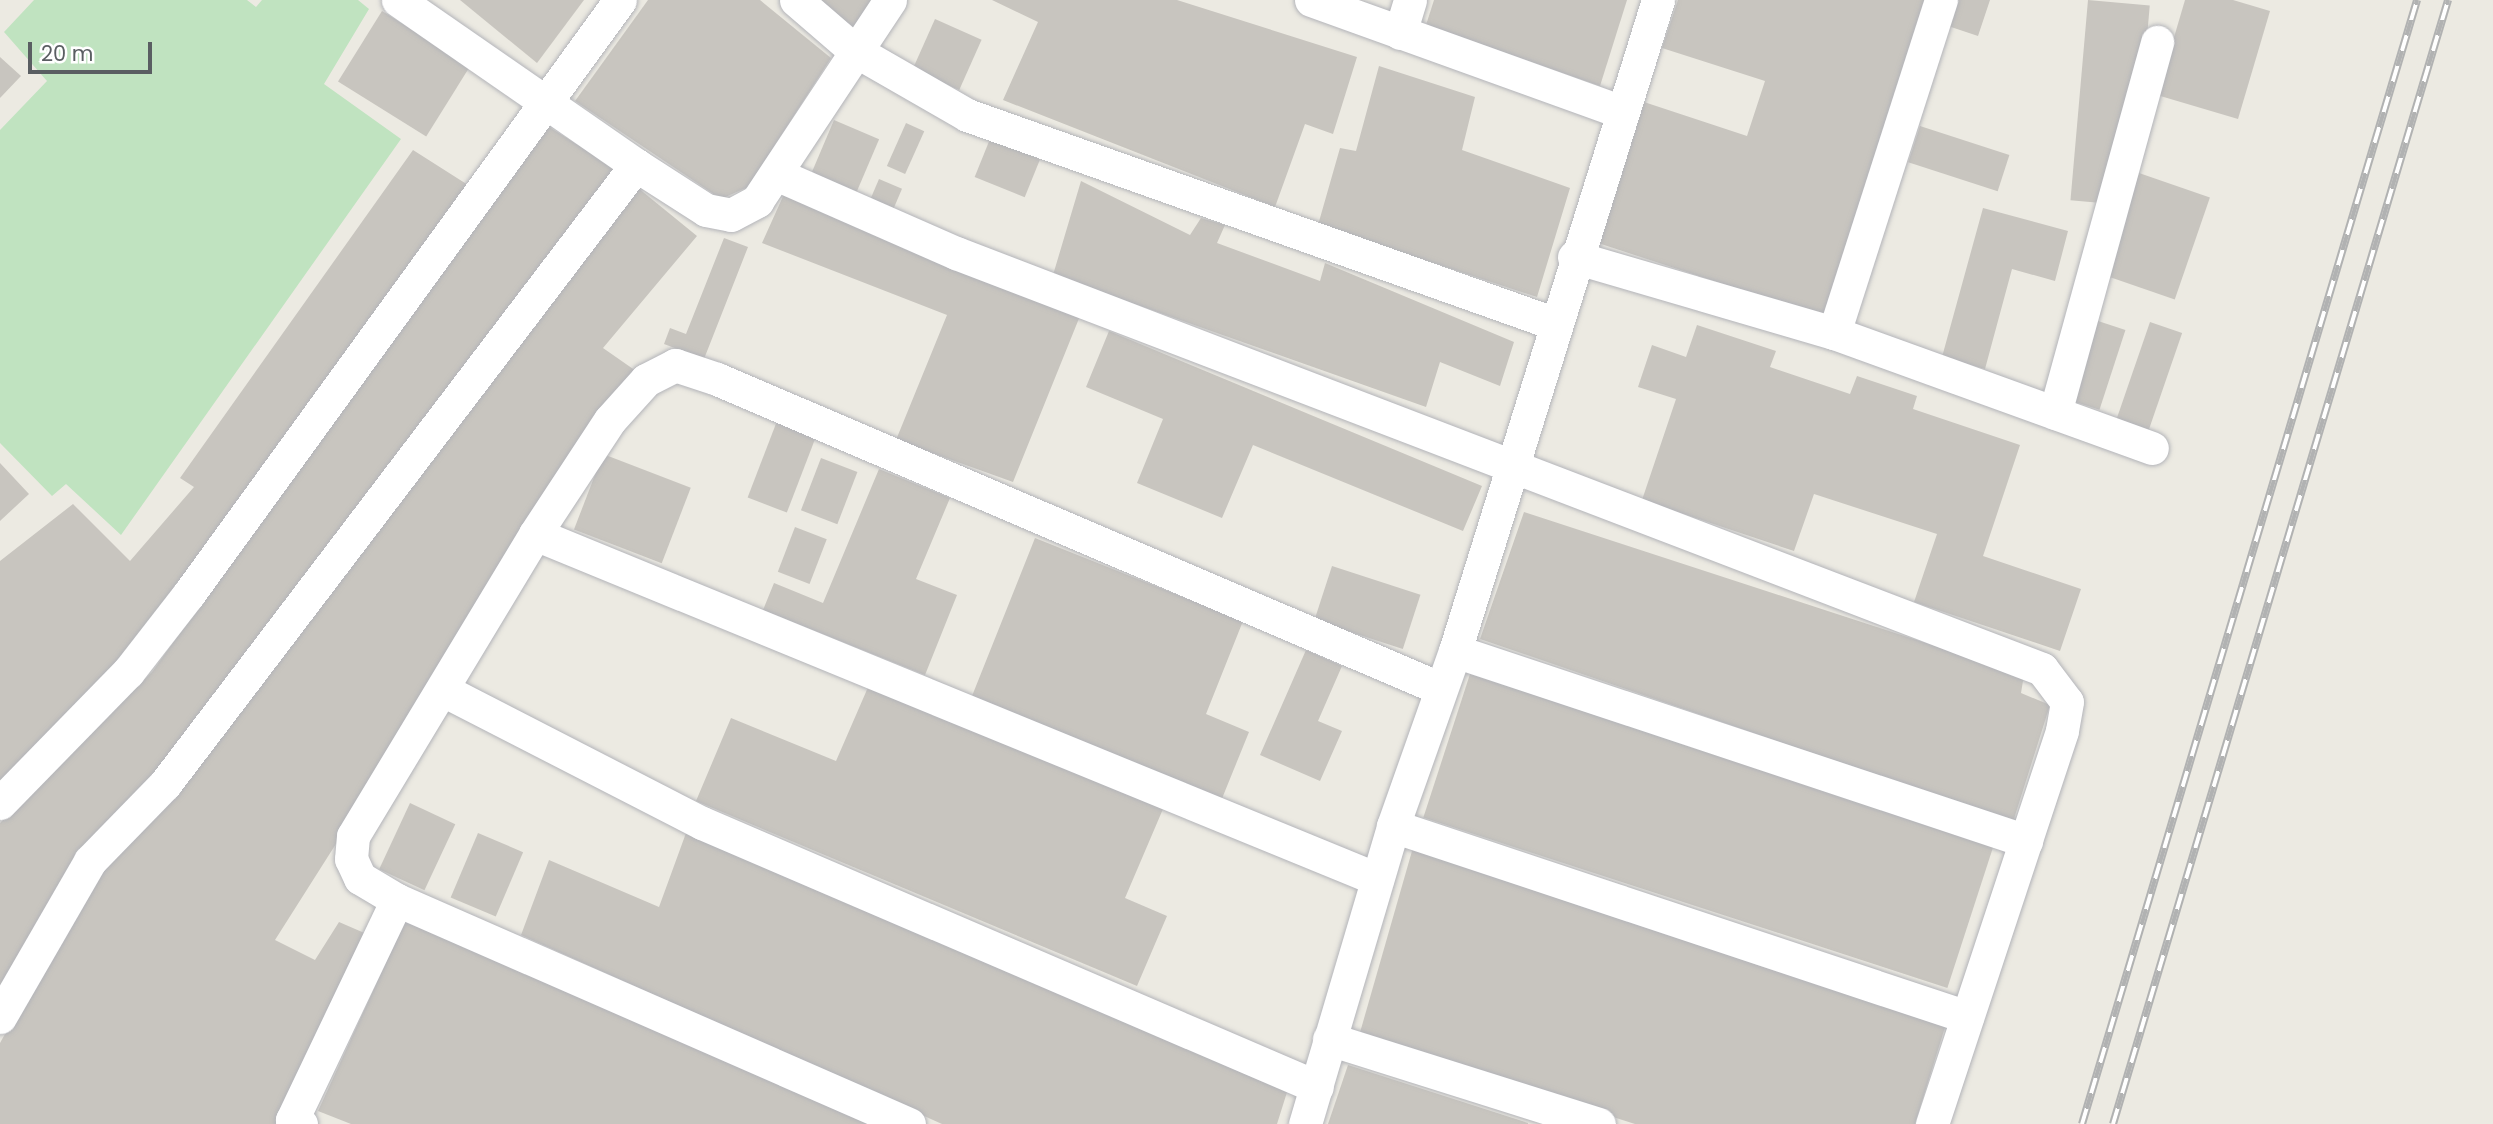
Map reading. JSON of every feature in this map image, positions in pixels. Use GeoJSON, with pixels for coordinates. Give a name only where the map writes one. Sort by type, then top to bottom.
{"type":"FeatureCollection","features":[{"type":"Feature","properties":{"kind":"street"},"geometry":{"type":"LineString","coordinates":[[398,0],[549,100],[636,165],[706,210],[731,215],[757,201],[854,50],[890,0]]}},
{"type":"Feature","properties":{"kind":"street"},"geometry":{"type":"LineString","coordinates":[[0,803],[128,672],[180,606],[620,0]]}},
{"type":"Feature","properties":{"kind":"street"},"geometry":{"type":"LineString","coordinates":[[796,0],[854,50],[967,115],[1553,323]]}},
{"type":"Feature","properties":{"kind":"street"},"geometry":{"type":"LineString","coordinates":[[1311,0],[1622,112]]}},
{"type":"Feature","properties":{"kind":"street"},"geometry":{"type":"LineString","coordinates":[[1401,33],[1410,0]]}},
{"type":"Feature","properties":{"kind":"street"},"geometry":{"type":"LineString","coordinates":[[1305,1124],[1392,826],[1439,688],[1455,651],[1553,323],[1658,0]]}},
{"type":"Feature","properties":{"kind":"street"},"geometry":{"type":"LineString","coordinates":[[1834,333],[1941,0]]}},
{"type":"Feature","properties":{"kind":"street"},"geometry":{"type":"LineString","coordinates":[[2055,413],[2157,41]]}},
{"type":"Feature","properties":{"kind":"street"},"geometry":{"type":"LineString","coordinates":[[0,1017],[90,861],[165,784],[636,165]]}},
{"type":"Feature","properties":{"kind":"street"},"geometry":{"type":"LineString","coordinates":[[776,174],[956,253],[2042,669],[2067,702],[2026,841],[1932,1124]]}},
{"type":"Feature","properties":{"kind":"street"},"geometry":{"type":"LineString","coordinates":[[1574,257],[1834,333],[2152,448]]}},
{"type":"Feature","properties":{"kind":"street"},"geometry":{"type":"LineString","coordinates":[[909,1124],[397,900],[360,878],[351,859],[353,836],[445,691],[535,534],[610,420],[646,380],[675,365],[1439,688]]}},
{"type":"Feature","properties":{"kind":"street"},"geometry":{"type":"LineString","coordinates":[[535,534],[1377,879]]}},
{"type":"Feature","properties":{"kind":"street"},"geometry":{"type":"LineString","coordinates":[[1455,651],[2026,841]]}},
{"type":"Feature","properties":{"kind":"street"},"geometry":{"type":"LineString","coordinates":[[445,691],[702,823],[1317,1087]]}},
{"type":"Feature","properties":{"kind":"street"},"geometry":{"type":"LineString","coordinates":[[1392,826],[1967,1017]]}},
{"type":"Feature","properties":{"kind":"street"},"geometry":{"type":"LineString","coordinates":[[294,1123],[397,900]]}},
{"type":"Feature","properties":{"kind":"street"},"geometry":{"type":"LineString","coordinates":[[1329,1039],[1599,1124]]}},
{"type":"Feature","properties":{"kind":"green space"},"geometry":{"type":"Polygon","coordinates":[[[34,0],[247,0],[256,7],[262,0],[358,0],[369,9],[324,84],[401,139],[121,535],[66,484],[52,496],[0,443],[0,130],[47,81],[4,32],[34,0]]]}},
{"type":"Feature","properties":{"kind":"building"},"geometry":{"type":"Polygon","coordinates":[[[460,0],[584,0],[537,63],[460,0]]]}},
{"type":"Feature","properties":{"kind":"building"},"geometry":{"type":"Polygon","coordinates":[[[648,0],[760,0],[831,58],[748,187],[721,199],[575,101],[648,0]]]}},
{"type":"Feature","properties":{"kind":"building"},"geometry":{"type":"Polygon","coordinates":[[[815,0],[873,0],[852,32],[815,0]]]}},
{"type":"Feature","properties":{"kind":"building"},"geometry":{"type":"Polygon","coordinates":[[[992,0],[1177,0],[1357,57],[1333,134],[1305,124],[1275,207],[1003,100],[1038,22],[992,0]]]}},
{"type":"Feature","properties":{"kind":"building"},"geometry":{"type":"Polygon","coordinates":[[[1434,0],[1627,0],[1600,86],[1426,25],[1434,0]]]}},
{"type":"Feature","properties":{"kind":"building"},"geometry":{"type":"Polygon","coordinates":[[[1678,0],[1929,0],[1824,317],[1598,243],[1644,102],[1747,136],[1765,81],[1662,48],[1678,0]]]}},
{"type":"Feature","properties":{"kind":"building"},"geometry":{"type":"Polygon","coordinates":[[[1957,0],[1990,0],[1978,36],[1948,26],[1957,0]]]}},
{"type":"Feature","properties":{"kind":"building"},"geometry":{"type":"Polygon","coordinates":[[[2088,0],[2150,5],[2132,206],[2070,200],[2088,0]]]}},
{"type":"Feature","properties":{"kind":"building"},"geometry":{"type":"Polygon","coordinates":[[[2185,0],[2233,0],[2270,11],[2238,119],[2157,95],[2185,0]]]}},
{"type":"Feature","properties":{"kind":"building"},"geometry":{"type":"Polygon","coordinates":[[[382,11],[470,66],[426,136],[338,81],[382,11]]]}},
{"type":"Feature","properties":{"kind":"building"},"geometry":{"type":"Polygon","coordinates":[[[935,19],[982,40],[959,90],[913,69],[935,19]]]}},
{"type":"Feature","properties":{"kind":"building"},"geometry":{"type":"Polygon","coordinates":[[[0,57],[21,76],[0,98],[0,57]]]}},
{"type":"Feature","properties":{"kind":"building"},"geometry":{"type":"Polygon","coordinates":[[[1379,66],[1475,97],[1462,150],[1570,188],[1537,297],[1318,225],[1340,148],[1356,151],[1379,66]]]}},
{"type":"Feature","properties":{"kind":"building"},"geometry":{"type":"Polygon","coordinates":[[[834,120],[879,139],[857,192],[812,172],[834,120]]]}},
{"type":"Feature","properties":{"kind":"building"},"geometry":{"type":"Polygon","coordinates":[[[906,123],[924,131],[905,174],[887,166],[906,123]]]}},
{"type":"Feature","properties":{"kind":"building"},"geometry":{"type":"Polygon","coordinates":[[[546,125],[616,169],[0,992],[0,823],[152,672],[546,125]]]}},
{"type":"Feature","properties":{"kind":"building"},"geometry":{"type":"Polygon","coordinates":[[[1920,126],[2009,155],[1998,191],[1908,162],[1920,126]]]}},
{"type":"Feature","properties":{"kind":"building"},"geometry":{"type":"Polygon","coordinates":[[[990,139],[1040,159],[1025,197],[975,177],[990,139]]]}},
{"type":"Feature","properties":{"kind":"building"},"geometry":{"type":"Polygon","coordinates":[[[413,150],[468,185],[121,663],[0,786],[0,561],[73,504],[130,561],[194,487],[180,478],[413,150]]]}},
{"type":"Feature","properties":{"kind":"building"},"geometry":{"type":"Polygon","coordinates":[[[2139,173],[2210,197],[2175,300],[2104,275],[2139,173]]]}},
{"type":"Feature","properties":{"kind":"building"},"geometry":{"type":"Polygon","coordinates":[[[879,179],[902,189],[893,211],[870,201],[879,179]]]}},
{"type":"Feature","properties":{"kind":"building"},"geometry":{"type":"Polygon","coordinates":[[[1081,181],[1190,235],[1201,218],[1225,225],[1217,243],[1320,281],[1325,263],[1514,342],[1500,386],[1440,362],[1426,407],[1053,275],[1081,181]]]}},
{"type":"Feature","properties":{"kind":"building"},"geometry":{"type":"Polygon","coordinates":[[[632,183],[697,236],[603,348],[636,371],[275,940],[315,960],[339,922],[369,935],[281,1124],[0,1124],[0,1043],[81,898],[632,183]]]}},
{"type":"Feature","properties":{"kind":"building"},"geometry":{"type":"Polygon","coordinates":[[[785,192],[1080,316],[1013,482],[896,440],[947,315],[762,243],[785,192]]]}},
{"type":"Feature","properties":{"kind":"building"},"geometry":{"type":"Polygon","coordinates":[[[1983,208],[2068,231],[2055,281],[2012,269],[1985,369],[1942,357],[1983,208]]]}},
{"type":"Feature","properties":{"kind":"building"},"geometry":{"type":"Polygon","coordinates":[[[724,238],[748,247],[704,359],[664,344],[670,328],[686,334],[724,238]]]}},
{"type":"Feature","properties":{"kind":"building"},"geometry":{"type":"Polygon","coordinates":[[[2095,320],[2125,330],[2099,410],[2069,400],[2095,320]]]}},
{"type":"Feature","properties":{"kind":"building"},"geometry":{"type":"Polygon","coordinates":[[[2150,322],[2182,333],[2148,432],[2116,421],[2150,322]]]}},
{"type":"Feature","properties":{"kind":"building"},"geometry":{"type":"Polygon","coordinates":[[[1697,325],[1776,351],[1770,367],[1850,394],[1857,376],[1917,396],[1913,409],[2020,445],[1983,556],[2081,589],[2060,651],[1914,602],[1937,534],[1814,494],[1794,551],[1642,500],[1676,399],[1638,387],[1652,345],[1686,357],[1697,325]]]}},
{"type":"Feature","properties":{"kind":"building"},"geometry":{"type":"Polygon","coordinates":[[[1109,331],[1482,486],[1463,531],[1253,445],[1222,518],[1137,483],[1163,419],[1086,387],[1109,331]]]}},
{"type":"Feature","properties":{"kind":"building"},"geometry":{"type":"Polygon","coordinates":[[[777,421],[816,436],[787,513],[748,498],[777,421]]]}},
{"type":"Feature","properties":{"kind":"building"},"geometry":{"type":"Polygon","coordinates":[[[603,454],[691,488],[662,563],[574,530],[603,454]]]}},
{"type":"Feature","properties":{"kind":"building"},"geometry":{"type":"Polygon","coordinates":[[[821,458],[857,472],[837,524],[801,510],[821,458]]]}},
{"type":"Feature","properties":{"kind":"building"},"geometry":{"type":"Polygon","coordinates":[[[0,463],[29,494],[0,521],[0,463]]]}},
{"type":"Feature","properties":{"kind":"building"},"geometry":{"type":"Polygon","coordinates":[[[879,469],[950,498],[916,579],[957,595],[925,675],[763,610],[774,583],[823,603],[879,469]]]}},
{"type":"Feature","properties":{"kind":"building"},"geometry":{"type":"Polygon","coordinates":[[[1524,512],[2024,675],[2021,693],[2050,705],[2013,822],[1480,639],[1524,512]]]}},
{"type":"Feature","properties":{"kind":"building"},"geometry":{"type":"Polygon","coordinates":[[[795,527],[827,539],[810,584],[778,572],[795,527]]]}},
{"type":"Feature","properties":{"kind":"building"},"geometry":{"type":"Polygon","coordinates":[[[1035,538],[1243,621],[1206,714],[1249,732],[1221,801],[970,701],[1035,538]]]}},
{"type":"Feature","properties":{"kind":"building"},"geometry":{"type":"Polygon","coordinates":[[[1332,566],[1420,595],[1403,649],[1314,620],[1332,566]]]}},
{"type":"Feature","properties":{"kind":"building"},"geometry":{"type":"Polygon","coordinates":[[[1306,650],[1342,666],[1318,721],[1342,731],[1320,781],[1260,755],[1306,650]]]}},
{"type":"Feature","properties":{"kind":"building"},"geometry":{"type":"Polygon","coordinates":[[[1470,674],[1994,844],[1947,988],[1423,818],[1470,674]]]}},
{"type":"Feature","properties":{"kind":"building"},"geometry":{"type":"Polygon","coordinates":[[[869,685],[1163,809],[1125,898],[1167,916],[1137,986],[696,801],[731,718],[836,761],[869,685]]]}},
{"type":"Feature","properties":{"kind":"building"},"geometry":{"type":"Polygon","coordinates":[[[410,803],[455,824],[424,890],[379,869],[410,803]]]}},
{"type":"Feature","properties":{"kind":"building"},"geometry":{"type":"Polygon","coordinates":[[[478,833],[523,852],[496,917],[451,897],[478,833]]]}},
{"type":"Feature","properties":{"kind":"building"},"geometry":{"type":"Polygon","coordinates":[[[686,833],[1288,1089],[1277,1124],[942,1124],[521,935],[549,860],[659,907],[686,833]]]}},
{"type":"Feature","properties":{"kind":"building"},"geometry":{"type":"Polygon","coordinates":[[[1414,844],[1946,1024],[1915,1124],[1635,1124],[1359,1036],[1414,844]]]}},
{"type":"Feature","properties":{"kind":"building"},"geometry":{"type":"Polygon","coordinates":[[[406,919],[873,1124],[351,1124],[318,1111],[406,919]]]}},
{"type":"Feature","properties":{"kind":"building"},"geometry":{"type":"Polygon","coordinates":[[[1348,1065],[1528,1123],[1528,1124],[1328,1124],[1348,1065]]]}},
{"type":"Feature","properties":{"kind":"railway"},"geometry":{"type":"LineString","coordinates":[[2082,1124],[2417,0]]}},
{"type":"Feature","properties":{"kind":"railway"},"geometry":{"type":"LineString","coordinates":[[2113,1124],[2448,0]]}}]}
